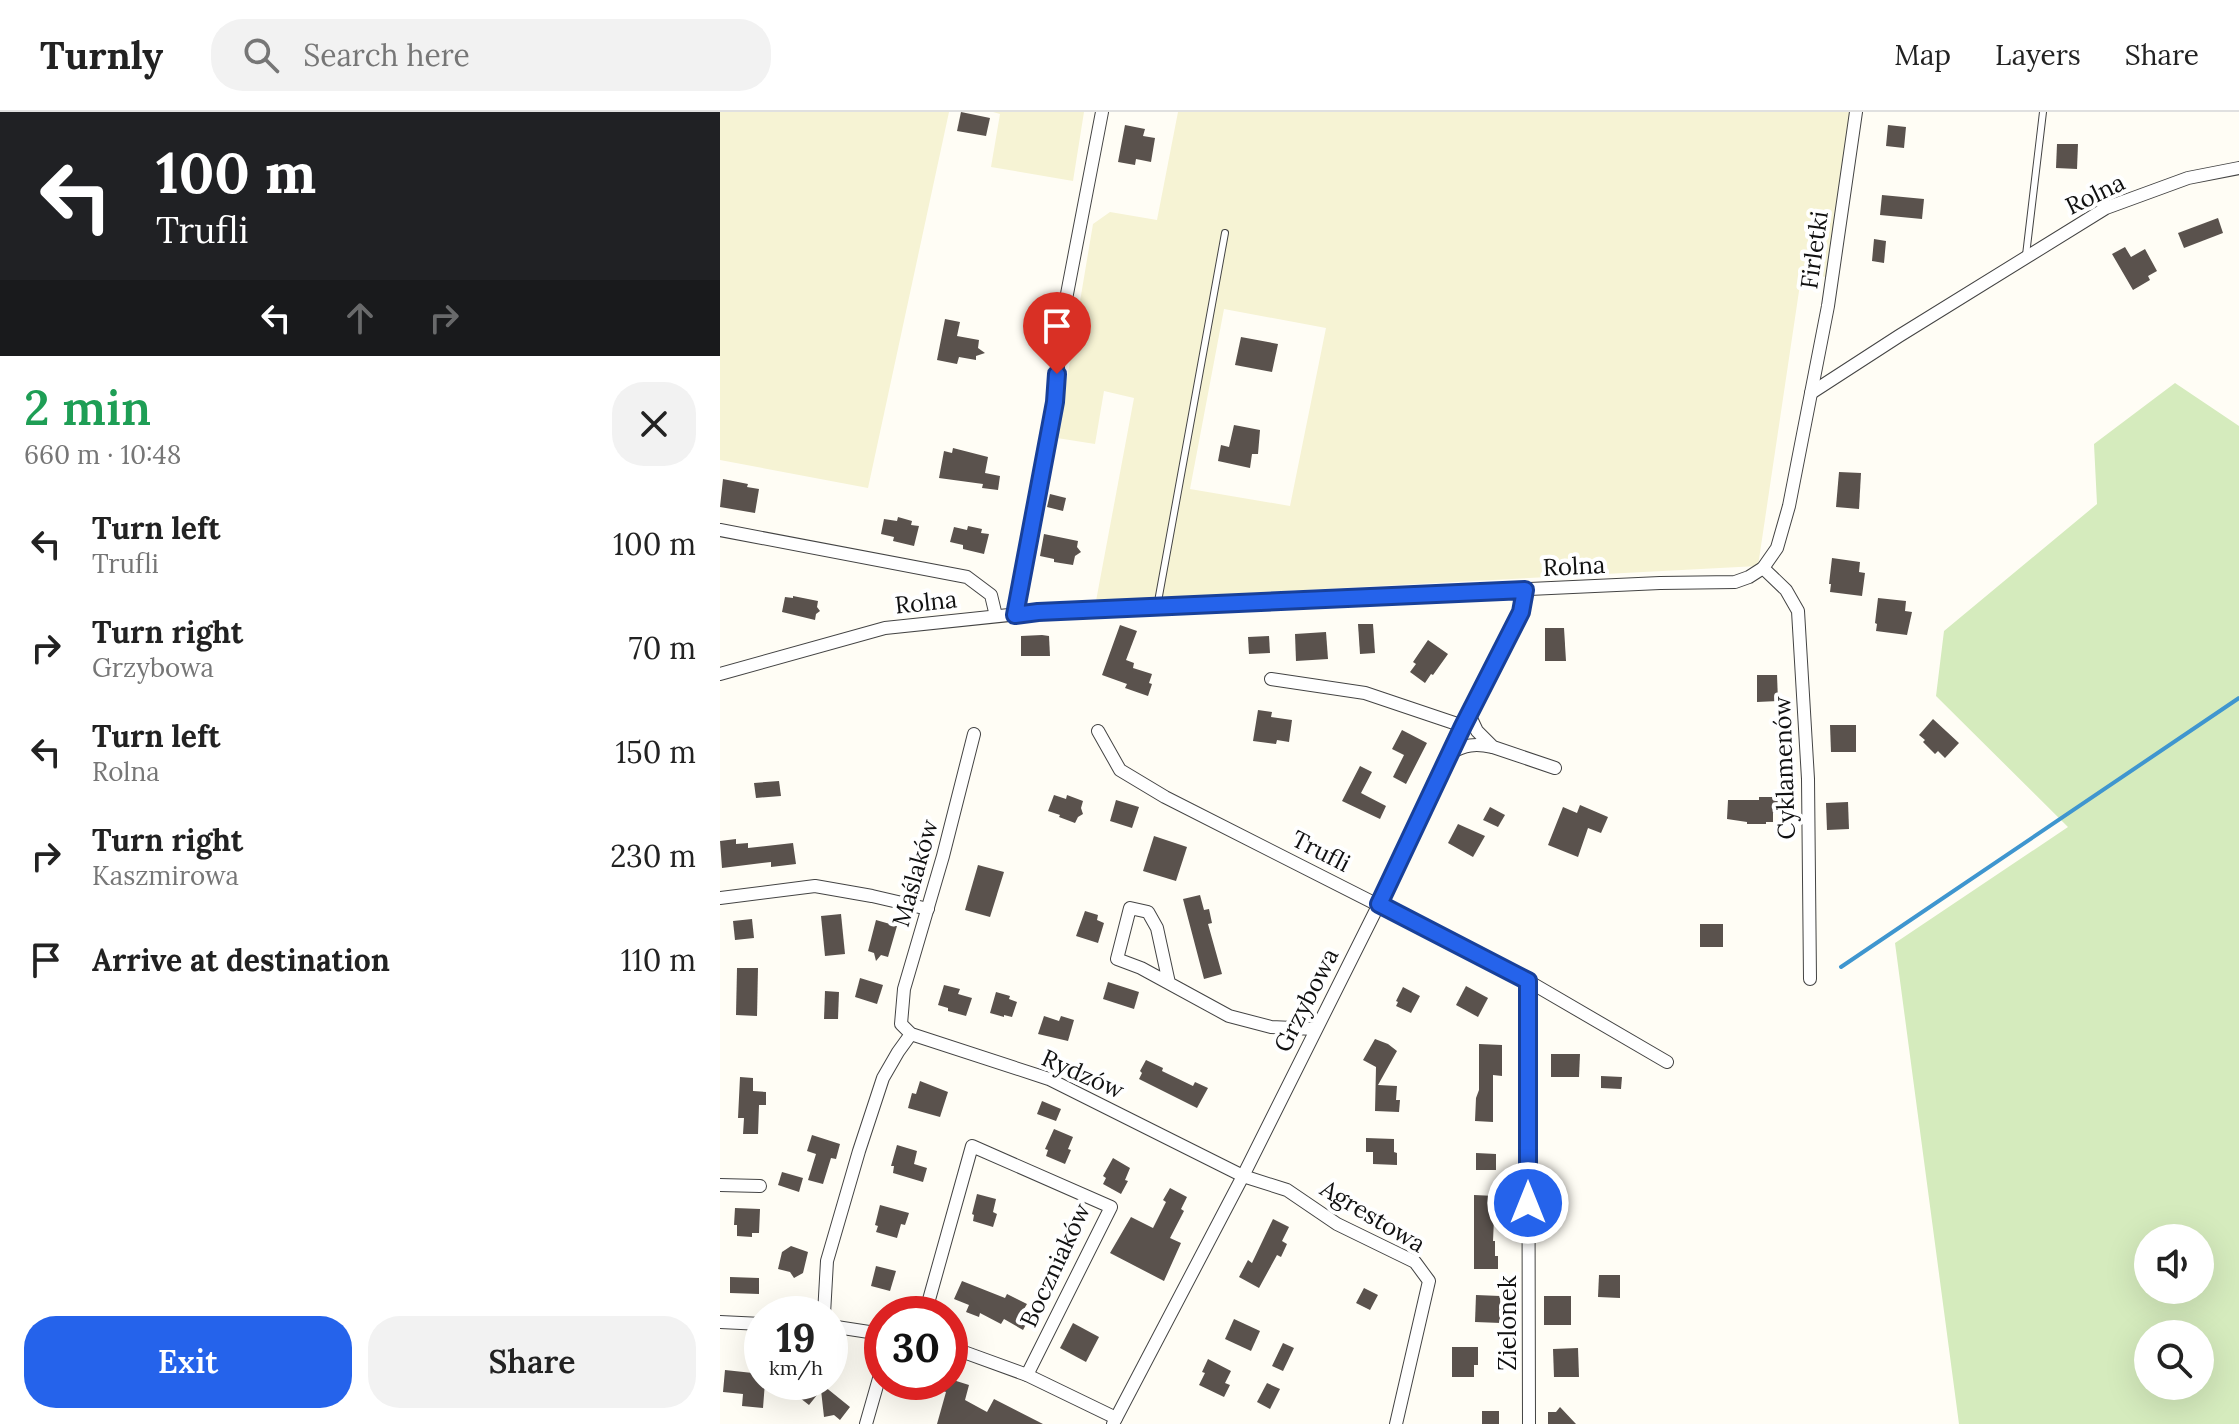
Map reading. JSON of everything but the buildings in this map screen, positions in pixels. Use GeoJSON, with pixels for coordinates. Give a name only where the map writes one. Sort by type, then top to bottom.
{"type":"FeatureCollection","features":[{"type":"Feature","properties":{"kind":"street"},"geometry":{"type":"LineString","coordinates":[[1015,615],[1055,402],[1062,320],[1102,112]]}},
{"type":"Feature","properties":{"kind":"street","name":"Firletki"},"geometry":{"type":"LineString","coordinates":[[1811,393],[1828,306],[1856,112]]}},
{"type":"Feature","properties":{"kind":"street","name":"Rolna"},"geometry":{"type":"LineString","coordinates":[[1811,393],[2106,208],[2188,178],[2239,168]]}},
{"type":"Feature","properties":{"kind":"street"},"geometry":{"type":"LineString","coordinates":[[1763,568],[1781,537],[1811,393]]}},
{"type":"Feature","properties":{"kind":"street"},"geometry":{"type":"LineString","coordinates":[[720,530],[967,577],[991,595],[996,616]]}},
{"type":"Feature","properties":{"kind":"street","name":"Rolna"},"geometry":{"type":"LineString","coordinates":[[720,674],[885,628],[996,616],[1660,583],[1723,584],[1749,577],[1763,568]]}},
{"type":"Feature","properties":{"kind":"street","name":"Cyklamenów"},"geometry":{"type":"LineString","coordinates":[[1763,568],[1786,590],[1798,611],[1808,779],[1810,979]]}},
{"type":"Feature","properties":{"kind":"street","name":"Grzybowa"},"geometry":{"type":"LineString","coordinates":[[1114,1421],[1243,1176],[1379,904],[1521,612],[1525,590]]}},
{"type":"Feature","properties":{"kind":"street"},"geometry":{"type":"LineString","coordinates":[[1271,679],[1365,693],[1466,720],[1493,747]]}},
{"type":"Feature","properties":{"kind":"street","name":"Trufli"},"geometry":{"type":"LineString","coordinates":[[1098,731],[1120,770],[1165,797],[1528,981],[1667,1062]]}},
{"type":"Feature","properties":{"kind":"street","name":"Maślaków"},"geometry":{"type":"LineString","coordinates":[[825,1296],[827,1261],[855,1165],[883,1078],[906,1029],[904,989],[974,734]]}},
{"type":"Feature","properties":{"kind":"street"},"geometry":{"type":"LineString","coordinates":[[1450,753],[1463,746],[1478,744],[1555,768]]}},
{"type":"Feature","properties":{"kind":"street"},"geometry":{"type":"LineString","coordinates":[[720,898],[815,886],[928,909]]}},
{"type":"Feature","properties":{"kind":"street"},"geometry":{"type":"LineString","coordinates":[[1169,983],[1157,928],[1148,912],[1130,908],[1117,959],[1141,968],[1229,1016],[1271,1027],[1315,1029]]}},
{"type":"Feature","properties":{"kind":"street","name":"Zielonek"},"geometry":{"type":"LineString","coordinates":[[1528,981],[1529,1424]]}},
{"type":"Feature","properties":{"kind":"street","name":"Rydzów"},"geometry":{"type":"LineString","coordinates":[[906,1029],[1049,1079],[1243,1176]]}},
{"type":"Feature","properties":{"kind":"street","name":"Boczniaków"},"geometry":{"type":"LineString","coordinates":[[930,1296],[972,1146],[1111,1207],[1027,1375]]}},
{"type":"Feature","properties":{"kind":"street","name":"Agrestowa"},"geometry":{"type":"LineString","coordinates":[[1243,1176],[1287,1190],[1337,1224],[1415,1262],[1429,1281],[1396,1424]]}},
{"type":"Feature","properties":{"kind":"street"},"geometry":{"type":"LineString","coordinates":[[720,1185],[760,1186]]}},
{"type":"Feature","properties":{"kind":"street"},"geometry":{"type":"LineString","coordinates":[[720,1322],[744,1323]]}},
{"type":"Feature","properties":{"kind":"street"},"geometry":{"type":"LineString","coordinates":[[968,1354],[1027,1375],[1114,1421]]}},
{"type":"Feature","properties":{"kind":"street"},"geometry":{"type":"LineString","coordinates":[[866,1424],[873,1400]]}},
{"type":"Feature","properties":{"kind":"lane"},"geometry":{"type":"LineString","coordinates":[[2026,258],[2043,112]]}},
{"type":"Feature","properties":{"kind":"lane"},"geometry":{"type":"LineString","coordinates":[[1157,607],[1225,233]]}},
{"type":"Feature","properties":{"kind":"shaded area"},"geometry":{"type":"Polygon","coordinates":[[[720,112],[949,112],[868,488],[720,460],[720,112]]]}},
{"type":"Feature","properties":{"kind":"shaded area"},"geometry":{"type":"Polygon","coordinates":[[[993,112],[1084,112],[1073,181],[991,167],[1000,114],[993,112]]]}},
{"type":"Feature","properties":{"kind":"shaded area"},"geometry":{"type":"Polygon","coordinates":[[[1178,112],[1851,112],[1829,278],[1802,271],[1758,566],[1096,601],[1134,398],[1104,391],[1095,444],[1057,438],[1093,224],[1110,212],[1157,220],[1178,112]],[[1224,309],[1190,489],[1290,506],[1326,328],[1224,309]]]}},
{"type":"Feature","properties":{"kind":"green space"},"geometry":{"type":"Polygon","coordinates":[[[2175,383],[2239,426],[2239,1424],[1959,1424],[1895,943],[2068,827],[1936,696],[1944,631],[2097,504],[2094,444],[2175,383]]]}},
{"type":"Feature","properties":{"kind":"waterway"},"geometry":{"type":"LineString","coordinates":[[1841,967],[2239,698]]}},
{"type":"Feature","properties":{"kind":"route"},"geometry":{"type":"LineString","coordinates":[[1057,374],[1055,402],[1015,615],[1525,590],[1521,612],[1379,904],[1528,981],[1528,1203]]}}]}
